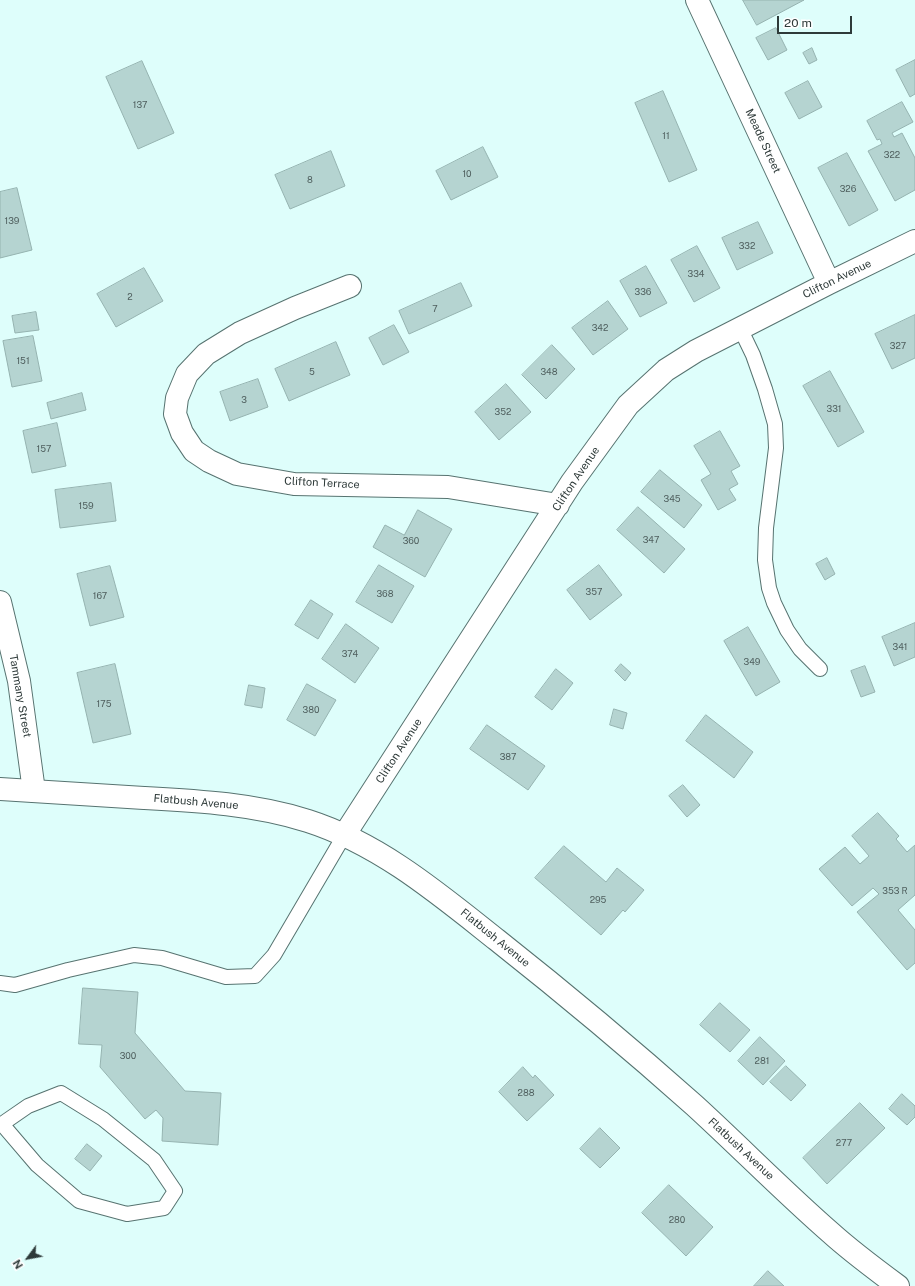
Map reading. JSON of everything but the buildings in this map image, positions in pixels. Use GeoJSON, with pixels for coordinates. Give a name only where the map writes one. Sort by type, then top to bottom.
{"type":"FeatureCollection","features":[{"type":"Feature","properties":{"kind":"street","name":"Meade Street"},"geometry":{"type":"LineString","coordinates":[[698,0],[829,283]]}},
{"type":"Feature","properties":{"kind":"street","name":"Clifton Avenue"},"geometry":{"type":"LineString","coordinates":[[345,834],[572,482],[628,405],[666,370],[696,351],[915,241]]}},
{"type":"Feature","properties":{"kind":"street","name":"Clifton Terrace"},"geometry":{"type":"LineString","coordinates":[[350,286],[295,308],[240,333],[206,354],[187,374],[176,398],[175,414],[182,433],[194,451],[209,461],[237,474],[294,484],[448,487],[558,504]]}},
{"type":"Feature","properties":{"kind":"street","name":"Tammany Street"},"geometry":{"type":"LineString","coordinates":[[0,602],[19,681],[34,791]]}},
{"type":"Feature","properties":{"kind":"street","name":"Flatbush Avenue"},"geometry":{"type":"LineString","coordinates":[[0,789],[189,800],[267,810],[308,821],[345,834],[382,854],[416,877],[526,962],[694,1105],[832,1234],[898,1286]]}},
{"type":"Feature","properties":{"kind":"lane"},"geometry":{"type":"LineString","coordinates":[[740,328],[753,355],[763,382],[775,424],[776,448],[766,528],[765,560],[769,588],[787,630],[800,649],[820,669]]}},
{"type":"Feature","properties":{"kind":"lane"},"geometry":{"type":"LineString","coordinates":[[0,983],[15,985],[134,954],[162,958],[226,978],[255,976],[274,955],[345,834]]}},
{"type":"Feature","properties":{"kind":"lane"},"geometry":{"type":"LineString","coordinates":[[61,1093],[103,1119],[154,1160],[175,1191],[164,1208],[127,1214],[79,1201],[37,1165],[1,1124],[28,1106],[61,1093]]}}]}
